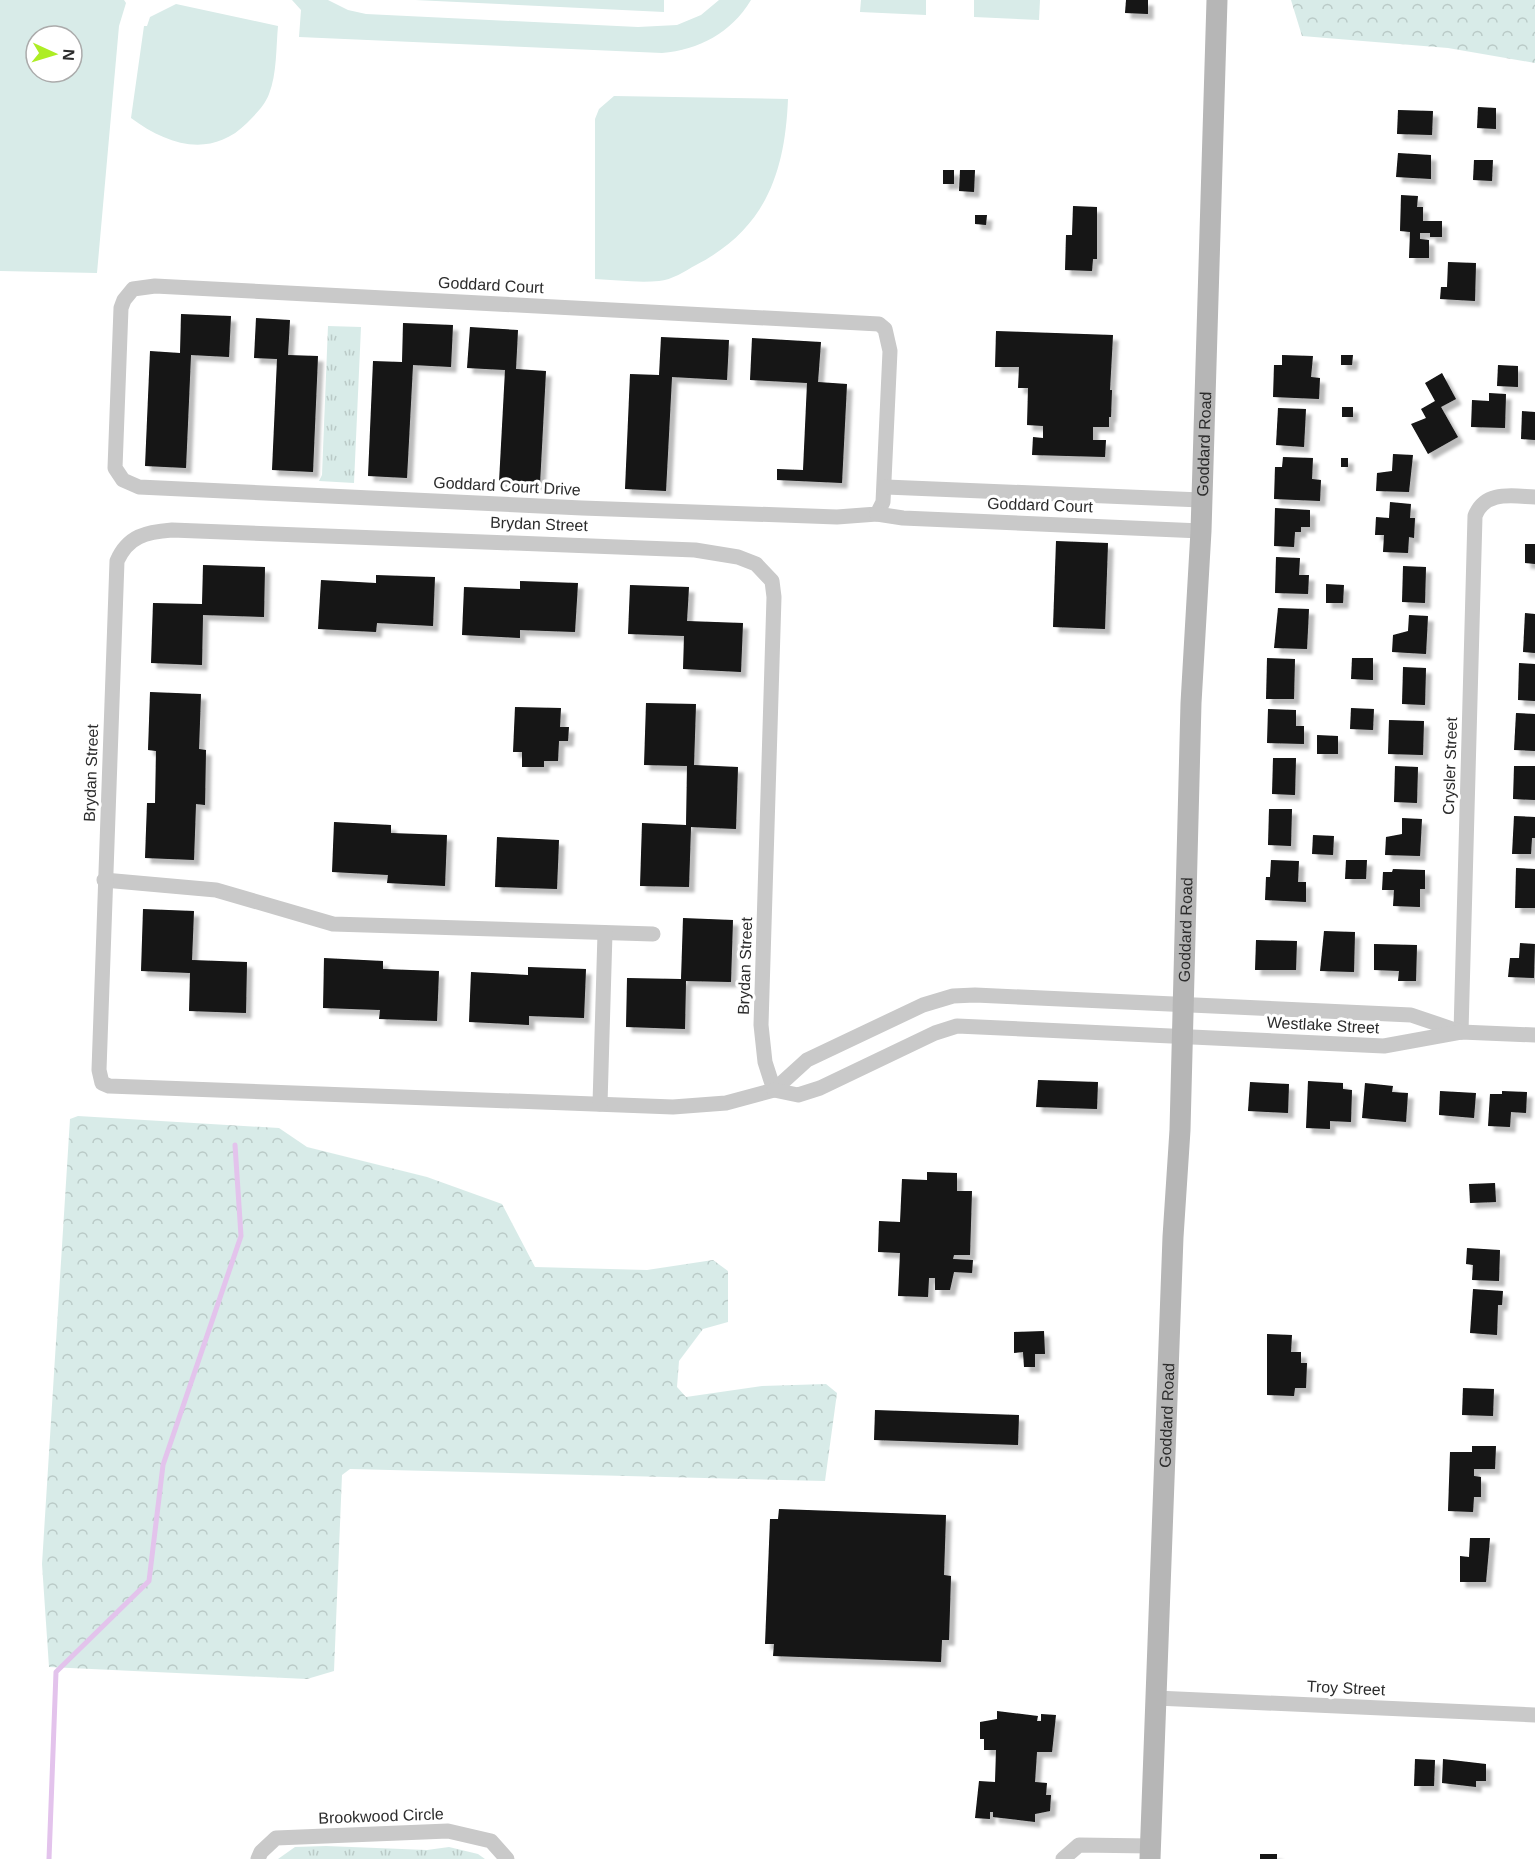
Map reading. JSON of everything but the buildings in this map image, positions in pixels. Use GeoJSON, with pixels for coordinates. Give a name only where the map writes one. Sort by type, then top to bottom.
{"type":"FeatureCollection","features":[{"type":"Feature","properties":{"kind":"main road","name":"Goddard Road"},"geometry":{"type":"LineString","coordinates":[[1150,1852],[1183,1035],[1191,703],[1201,531],[1217,0]]}},
{"type":"Feature","properties":{"kind":"street","name":"Goddard Court"},"geometry":{"type":"LineString","coordinates":[[123,480],[115,468],[114,456],[121,308],[123,300],[133,290],[155,286],[879,324],[885,330],[890,351],[882,501]]}},
{"type":"Feature","properties":{"kind":"street","name":"Goddard Court Drive"},"geometry":{"type":"LineString","coordinates":[[123,480],[139,487],[155,489],[837,517],[882,501]]}},
{"type":"Feature","properties":{"kind":"street","name":"Crysler Street"},"geometry":{"type":"LineString","coordinates":[[1461,1032],[1475,516],[1483,502],[1497,495],[1535,497]]}},
{"type":"Feature","properties":{"kind":"street","name":"Goddard Court"},"geometry":{"type":"LineString","coordinates":[[882,501],[1201,500]]}},
{"type":"Feature","properties":{"kind":"street","name":"Goddard Court"},"geometry":{"type":"LineString","coordinates":[[882,501],[903,518],[1201,531]]}},
{"type":"Feature","properties":{"kind":"street","name":"Brydan Street"},"geometry":{"type":"LineString","coordinates":[[774,1090],[765,1062],[761,1025],[774,597],[772,581],[765,571],[738,557],[695,549],[570,543],[172,530],[147,532],[130,540],[122,548],[117,561],[104,880],[99,1071],[102,1083],[109,1086],[673,1107],[726,1103],[774,1090],[798,1095],[820,1088],[935,1033],[957,1026],[1183,1035]]}},
{"type":"Feature","properties":{"kind":"street"},"geometry":{"type":"LineString","coordinates":[[104,880],[216,890],[333,924],[653,934]]}},
{"type":"Feature","properties":{"kind":"street"},"geometry":{"type":"LineString","coordinates":[[600,1104],[605,933]]}},
{"type":"Feature","properties":{"kind":"street","name":"Brydan Street"},"geometry":{"type":"LineString","coordinates":[[774,1090],[807,1060],[923,1005],[953,996],[1184,1005]]}},
{"type":"Feature","properties":{"kind":"street","name":"Westlake Street"},"geometry":{"type":"LineString","coordinates":[[1184,1005],[1411,1015],[1461,1032]]}},
{"type":"Feature","properties":{"kind":"street","name":"Westlake Street"},"geometry":{"type":"LineString","coordinates":[[1183,1035],[1384,1046],[1461,1032],[1535,1035]]}},
{"type":"Feature","properties":{"kind":"street","name":"Troy Street"},"geometry":{"type":"LineString","coordinates":[[1156,1698],[1535,1714]]}},
{"type":"Feature","properties":{"kind":"street","name":"Brookwood Circle"},"geometry":{"type":"LineString","coordinates":[[258,1859],[261,1852],[276,1838],[448,1831],[491,1841],[507,1859]]}},
{"type":"Feature","properties":{"kind":"street"},"geometry":{"type":"LineString","coordinates":[[1056,1859],[1063,1859],[1079,1845],[1150,1852]]}},
{"type":"Feature","properties":{"kind":"green space"},"geometry":{"type":"Polygon","coordinates":[[[0,0],[124,0],[126,3],[119,26],[97,273],[0,271],[0,0]]]}},
{"type":"Feature","properties":{"kind":"green space"},"geometry":{"type":"Polygon","coordinates":[[[292,0],[328,0],[348,10],[366,14],[638,27],[677,25],[701,15],[719,0],[751,0],[734,22],[713,38],[689,48],[662,53],[299,37],[301,10],[292,0]]]}},
{"type":"Feature","properties":{"kind":"green space"},"geometry":{"type":"Polygon","coordinates":[[[415,0],[664,0],[664,12],[415,0]]]}},
{"type":"Feature","properties":{"kind":"green space"},"geometry":{"type":"Polygon","coordinates":[[[861,0],[926,0],[926,15],[860,12],[861,0]]]}},
{"type":"Feature","properties":{"kind":"green space"},"geometry":{"type":"Polygon","coordinates":[[[974,0],[1040,0],[1039,20],[974,17],[974,0]]]}},
{"type":"Feature","properties":{"kind":"green space"},"geometry":{"type":"Polygon","coordinates":[[[1291,0],[1535,0],[1535,63],[1448,48],[1302,36],[1291,0]]]}},
{"type":"Feature","properties":{"kind":"green space"},"geometry":{"type":"Polygon","coordinates":[[[176,4],[278,26],[275,69],[267,98],[260,110],[247,123],[219,141],[189,144],[174,141],[131,118],[144,26],[147,26],[150,17],[176,4]]]}},
{"type":"Feature","properties":{"kind":"green space"},"geometry":{"type":"Polygon","coordinates":[[[614,96],[788,99],[782,151],[776,174],[755,216],[720,251],[669,279],[643,282],[595,279],[595,119],[599,109],[614,96]]]}},
{"type":"Feature","properties":{"kind":"green space"},"geometry":{"type":"Polygon","coordinates":[[[328,326],[361,327],[354,483],[319,481],[322,475],[328,326]]]}},
{"type":"Feature","properties":{"kind":"green space"},"geometry":{"type":"Polygon","coordinates":[[[78,1116],[279,1128],[307,1147],[427,1177],[502,1204],[535,1267],[647,1270],[713,1260],[728,1271],[728,1322],[703,1329],[679,1361],[677,1387],[686,1397],[762,1386],[826,1384],[837,1393],[825,1481],[350,1469],[342,1475],[334,1671],[307,1679],[49,1667],[42,1564],[70,1119],[78,1116]]]}},
{"type":"Feature","properties":{"kind":"green space"},"geometry":{"type":"Polygon","coordinates":[[[295,1847],[427,1850],[449,1847],[478,1854],[485,1859],[278,1859],[295,1847]]]}},
{"type":"Feature","properties":{"kind":"waterway"},"geometry":{"type":"LineString","coordinates":[[49,1859],[56,1672],[149,1581],[163,1465],[241,1236],[235,1145]]}}]}
